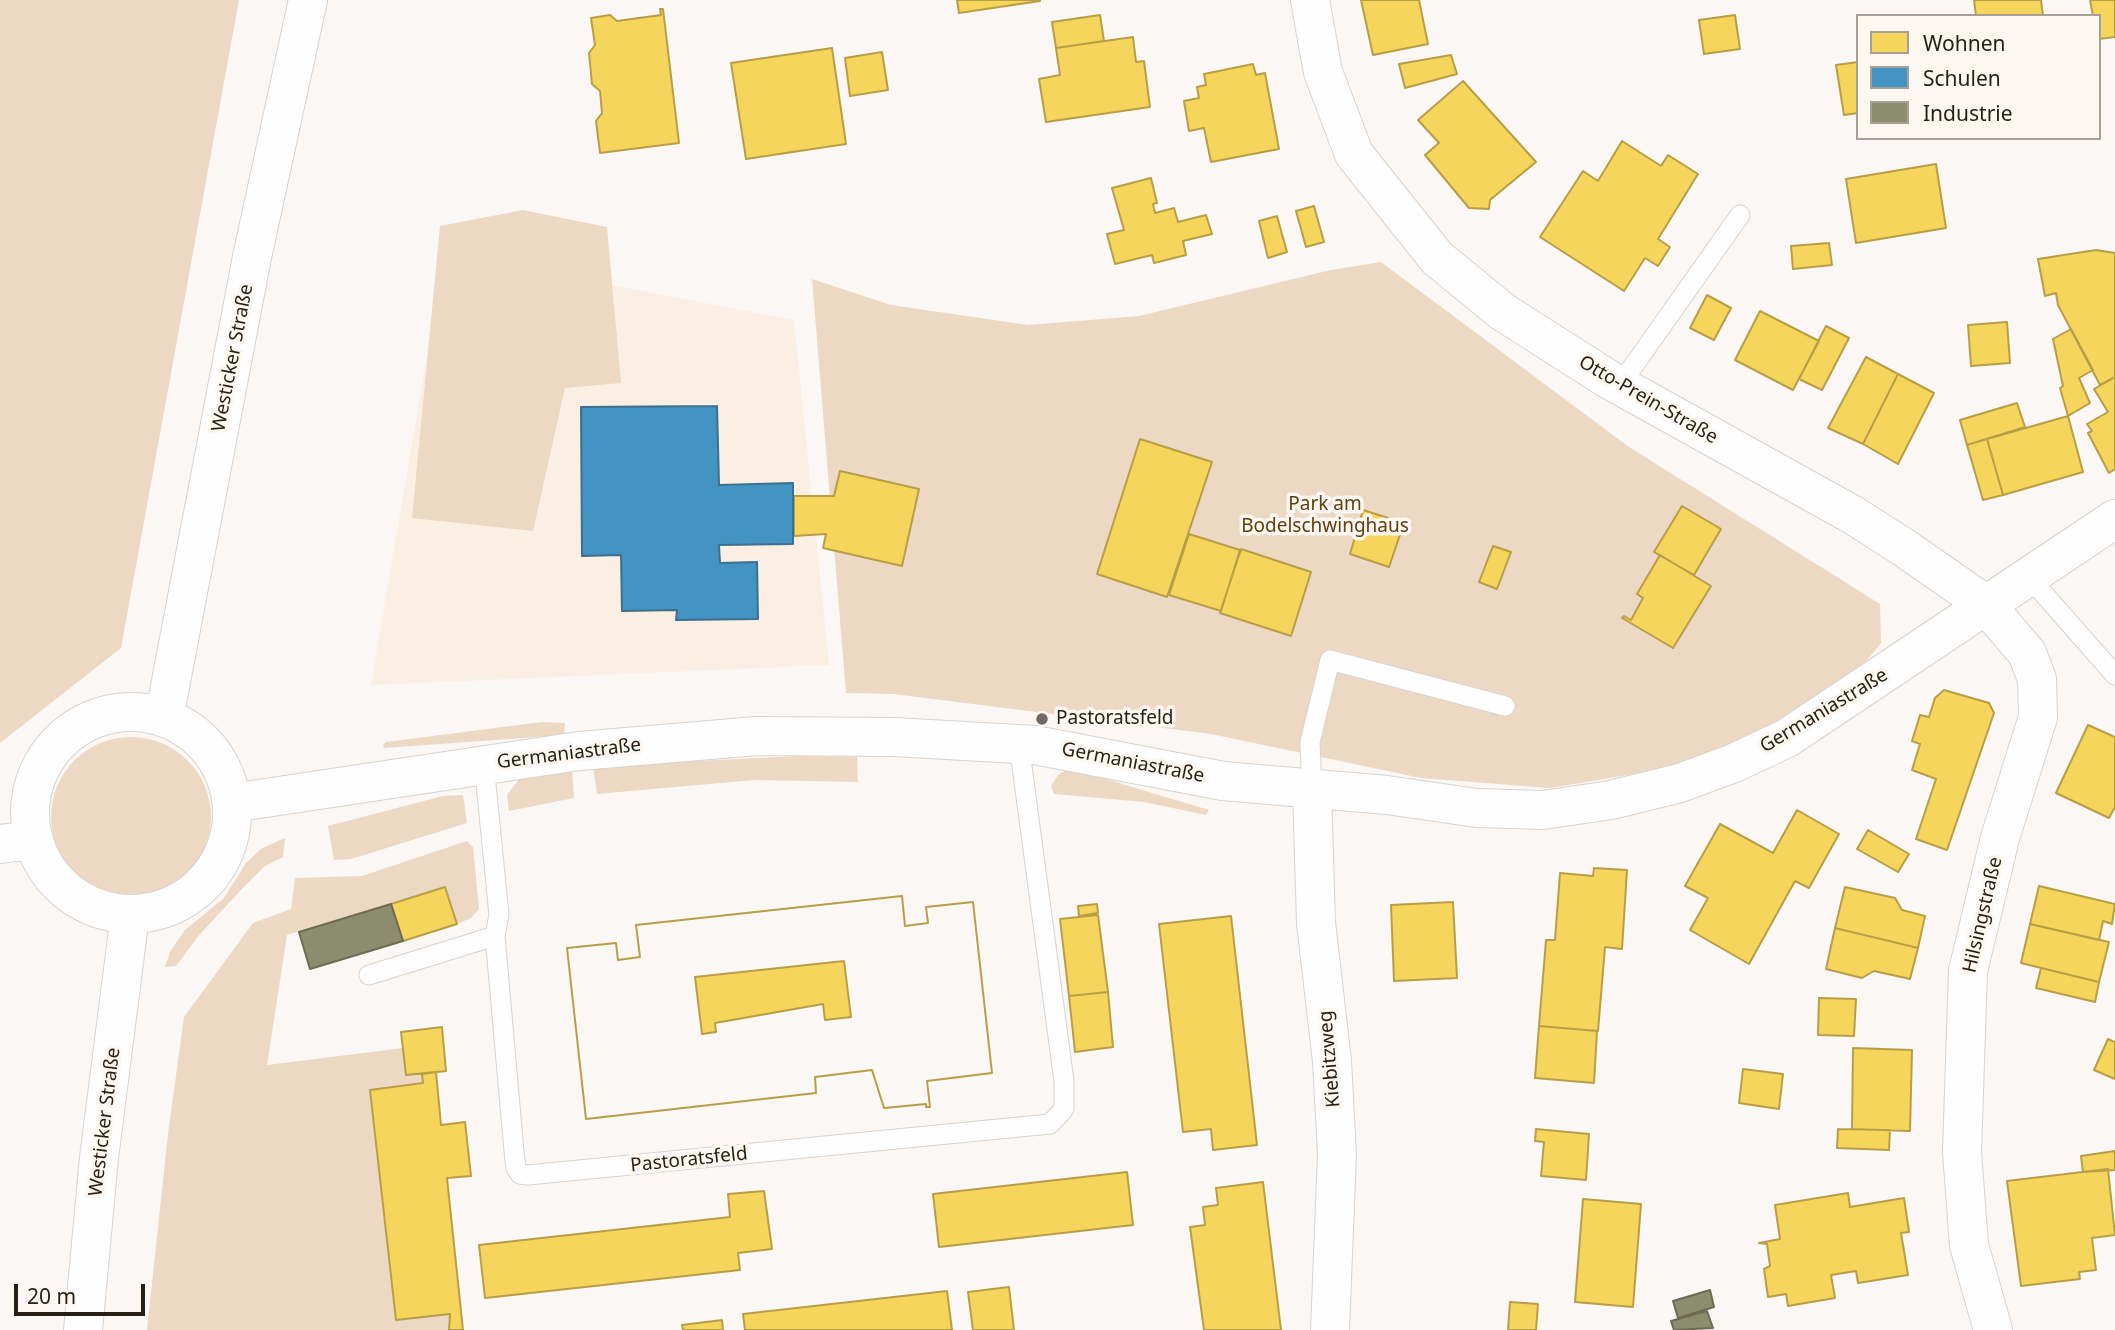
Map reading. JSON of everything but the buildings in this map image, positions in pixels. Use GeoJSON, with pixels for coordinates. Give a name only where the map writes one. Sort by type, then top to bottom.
{"type":"FeatureCollection","features":[{"type":"Feature","properties":{"kind":"street","name":"Westicker Straße"},"geometry":{"type":"LineString","coordinates":[[164,718],[252,257],[309,0]]}},
{"type":"Feature","properties":{"kind":"street","name":"Otto-Prein-Straße"},"geometry":{"type":"LineString","coordinates":[[1310,0],[1323,72],[1354,154],[1437,258],[1503,312],[1620,385],[1853,515],[1985,604]]}},
{"type":"Feature","properties":{"kind":"street"},"geometry":{"type":"LineString","coordinates":[[1985,604],[2115,519]]}},
{"type":"Feature","properties":{"kind":"street","name":"Germaniastraße"},"geometry":{"type":"LineString","coordinates":[[232,803],[579,751],[723,737],[894,737],[1019,744],[1094,755],[1223,780],[1477,808],[1543,810],[1611,800],[1680,783],[1734,763],[1787,738],[1985,604]]}},
{"type":"Feature","properties":{"kind":"street","name":"Hilsingstraße"},"geometry":{"type":"LineString","coordinates":[[1985,604],[2027,653],[2037,679],[2038,718],[2000,838],[1968,971],[1962,1152],[1969,1245],[1993,1330]]}},
{"type":"Feature","properties":{"kind":"street"},"geometry":{"type":"LineString","coordinates":[[136,712],[164,718],[190,730],[210,750],[225,775],[232,803],[229,837],[217,868],[193,893],[164,909],[130,915],[98,909],[69,894],[17,842],[30,814],[33,788],[43,763],[59,743],[82,725],[108,715],[136,712]]}},
{"type":"Feature","properties":{"kind":"street","name":"Kiebitzweg"},"geometry":{"type":"LineString","coordinates":[[1312,789],[1316,923],[1332,1061],[1338,1154],[1330,1330]]}},
{"type":"Feature","properties":{"kind":"street","name":"Westicker Straße"},"geometry":{"type":"LineString","coordinates":[[83,1330],[99,1158],[130,915]]}},
{"type":"Feature","properties":{"kind":"lane"},"geometry":{"type":"LineString","coordinates":[[1620,385],[1740,215]]}},
{"type":"Feature","properties":{"kind":"lane"},"geometry":{"type":"LineString","coordinates":[[2028,576],[2115,675]]}},
{"type":"Feature","properties":{"kind":"lane"},"geometry":{"type":"LineString","coordinates":[[1312,789],[1310,742],[1330,660],[1505,706]]}},
{"type":"Feature","properties":{"kind":"lane","name":"Pastoratsfeld"},"geometry":{"type":"LineString","coordinates":[[484,764],[499,915],[495,936],[515,1159],[520,1174],[1050,1124],[1064,1109],[1064,1081],[1019,744]]}},
{"type":"Feature","properties":{"kind":"lane"},"geometry":{"type":"LineString","coordinates":[[369,975],[495,936]]}},
{"type":"Feature","properties":{"kind":"shaded area"},"geometry":{"type":"Polygon","coordinates":[[[444,253],[794,320],[829,665],[371,685],[444,253]]]}},
{"type":"Feature","properties":{"kind":"green space"},"geometry":{"type":"Polygon","coordinates":[[[0,0],[239,0],[121,648],[0,743],[0,0]]]}},
{"type":"Feature","properties":{"kind":"green space"},"geometry":{"type":"Polygon","coordinates":[[[523,210],[607,227],[621,383],[565,388],[533,531],[412,518],[440,226],[523,210]]]}},
{"type":"Feature","properties":{"kind":"green space","name":"Park am Bodelschwinghaus"},"geometry":{"type":"Polygon","coordinates":[[[1381,262],[1629,447],[1880,604],[1881,643],[1863,665],[1809,702],[1771,725],[1682,766],[1550,788],[1421,778],[1211,734],[894,694],[846,693],[812,279],[891,305],[1028,325],[1139,316],[1331,270],[1381,262]]]}},
{"type":"Feature","properties":{"kind":"green space"},"geometry":{"type":"Polygon","coordinates":[[[542,722],[565,723],[564,735],[384,748],[383,745],[386,742],[542,722]]]}},
{"type":"Feature","properties":{"kind":"green space"},"geometry":{"type":"Polygon","coordinates":[[[131,737],[162,743],[188,760],[205,786],[211,817],[205,848],[188,874],[162,891],[131,897],[100,891],[74,874],[57,848],[51,817],[57,786],[74,760],[100,743],[131,737]]]}},
{"type":"Feature","properties":{"kind":"green space"},"geometry":{"type":"Polygon","coordinates":[[[800,756],[857,757],[858,782],[754,780],[597,794],[593,766],[800,756]]]}},
{"type":"Feature","properties":{"kind":"green space"},"geometry":{"type":"Polygon","coordinates":[[[572,767],[574,798],[509,811],[507,795],[520,778],[572,767]]]}},
{"type":"Feature","properties":{"kind":"green space"},"geometry":{"type":"Polygon","coordinates":[[[1066,770],[1099,777],[1209,810],[1206,815],[1144,802],[1054,794],[1051,786],[1058,775],[1066,770]]]}},
{"type":"Feature","properties":{"kind":"green space"},"geometry":{"type":"Polygon","coordinates":[[[463,795],[467,823],[351,859],[334,860],[328,826],[443,796],[463,795]]]}},
{"type":"Feature","properties":{"kind":"green space"},"geometry":{"type":"Polygon","coordinates":[[[285,838],[283,857],[265,866],[241,890],[200,934],[176,966],[165,967],[171,950],[185,930],[224,898],[246,863],[261,849],[285,838]]]}},
{"type":"Feature","properties":{"kind":"green space"},"geometry":{"type":"Polygon","coordinates":[[[467,841],[473,847],[479,909],[471,918],[457,924],[445,887],[287,935],[267,1065],[403,1048],[406,1075],[422,1074],[423,1083],[370,1090],[396,1320],[450,1314],[449,1330],[147,1330],[168,1134],[184,1017],[253,923],[291,909],[295,878],[362,876],[467,841]]]}},
{"type":"Feature","properties":{"kind":"place","name":"Pastoratsfeld"},"geometry":{"type":"Point","coordinates":[1042,719]}}]}
